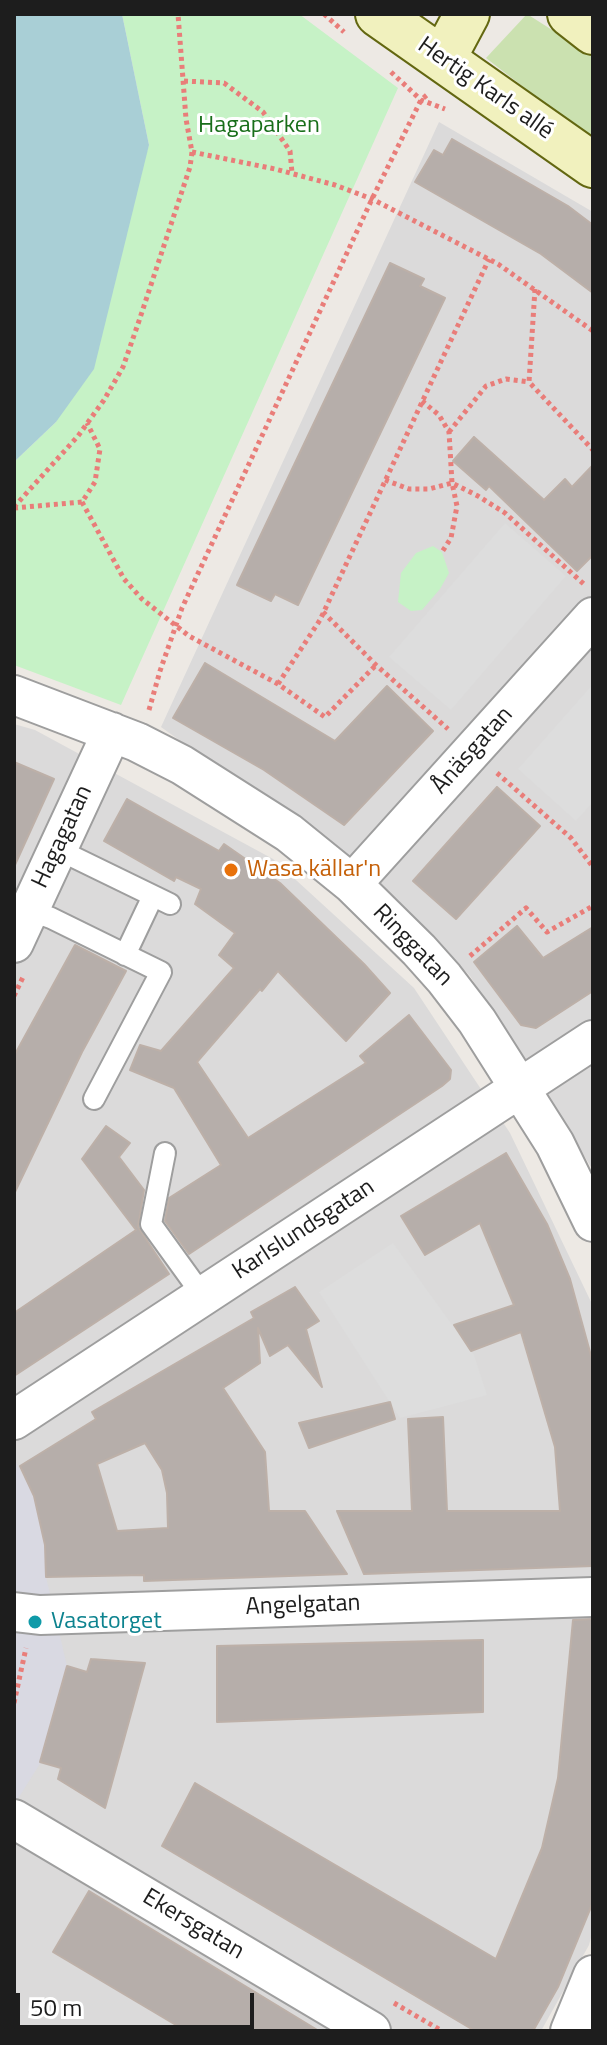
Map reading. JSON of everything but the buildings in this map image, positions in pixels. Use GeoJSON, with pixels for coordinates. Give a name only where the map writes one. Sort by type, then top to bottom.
{"type":"FeatureCollection","features":[{"type":"Feature","properties":{"kind":"main road","name":"Hertig Karls allé"},"geometry":{"type":"LineString","coordinates":[[378,14],[593,165]]}},
{"type":"Feature","properties":{"kind":"main road"},"geometry":{"type":"LineString","coordinates":[[443,59],[467,14]]}},
{"type":"Feature","properties":{"kind":"main road"},"geometry":{"type":"LineString","coordinates":[[570,14],[593,32]]}},
{"type":"Feature","properties":{"kind":"street","name":"Ånäsgatan"},"geometry":{"type":"LineString","coordinates":[[352,884],[593,617]]}},
{"type":"Feature","properties":{"kind":"street","name":"Ringgatan"},"geometry":{"type":"LineString","coordinates":[[14,695],[124,737],[182,765],[289,833],[352,884],[444,978],[477,1021],[555,1144],[593,1222]]}},
{"type":"Feature","properties":{"kind":"street","name":"Hagagatan"},"geometry":{"type":"LineString","coordinates":[[22,926],[57,849],[124,737]]}},
{"type":"Feature","properties":{"kind":"street","name":"Karlslundsgatan"},"geometry":{"type":"LineString","coordinates":[[14,1420],[593,1040]]}},
{"type":"Feature","properties":{"kind":"street","name":"Angelgatan"},"geometry":{"type":"LineString","coordinates":[[20,1629],[40,1615],[593,1597]]}},
{"type":"Feature","properties":{"kind":"street","name":"Ekersgatan"},"geometry":{"type":"LineString","coordinates":[[14,1819],[371,2031]]}},
{"type":"Feature","properties":{"kind":"street"},"geometry":{"type":"LineString","coordinates":[[570,2031],[593,1975]]}},
{"type":"Feature","properties":{"kind":"lane"},"geometry":{"type":"LineString","coordinates":[[57,849],[162,900],[125,955]]}},
{"type":"Feature","properties":{"kind":"lane"},"geometry":{"type":"LineString","coordinates":[[22,926],[51,918],[161,972],[94,1099]]}},
{"type":"Feature","properties":{"kind":"lane"},"geometry":{"type":"LineString","coordinates":[[165,1153],[151,1224],[203,1296]]}},
{"type":"Feature","properties":{"kind":"path"},"geometry":{"type":"LineString","coordinates":[[14,507],[87,423],[123,367],[190,167],[192,152],[178,14]]}},
{"type":"Feature","properties":{"kind":"path"},"geometry":{"type":"LineString","coordinates":[[184,81],[224,83],[263,112],[290,151],[292,173]]}},
{"type":"Feature","properties":{"kind":"path"},"geometry":{"type":"LineString","coordinates":[[124,737],[145,726],[176,626],[372,199],[421,100]]}},
{"type":"Feature","properties":{"kind":"path"},"geometry":{"type":"LineString","coordinates":[[192,152],[292,173],[372,199],[489,259],[593,331]]}},
{"type":"Feature","properties":{"kind":"path"},"geometry":{"type":"LineString","coordinates":[[278,684],[323,612],[489,259]]}},
{"type":"Feature","properties":{"kind":"path"},"geometry":{"type":"LineString","coordinates":[[529,382],[535,289]]}},
{"type":"Feature","properties":{"kind":"path"},"geometry":{"type":"LineString","coordinates":[[449,432],[486,386],[506,379],[529,382],[592,446]]}},
{"type":"Feature","properties":{"kind":"path"},"geometry":{"type":"LineString","coordinates":[[422,401],[439,415],[449,432],[452,483],[457,506],[451,538],[442,552]]}},
{"type":"Feature","properties":{"kind":"path"},"geometry":{"type":"LineString","coordinates":[[82,502],[95,482],[100,449],[87,423]]}},
{"type":"Feature","properties":{"kind":"path"},"geometry":{"type":"LineString","coordinates":[[385,480],[409,489],[429,489],[452,483],[478,496],[505,513],[593,592]]}},
{"type":"Feature","properties":{"kind":"path"},"geometry":{"type":"LineString","coordinates":[[82,502],[124,579],[142,599],[189,636],[278,684],[325,717],[376,665]]}},
{"type":"Feature","properties":{"kind":"path"},"geometry":{"type":"LineString","coordinates":[[14,507],[82,502]]}},
{"type":"Feature","properties":{"kind":"path"},"geometry":{"type":"LineString","coordinates":[[323,612],[376,665],[571,838],[593,867]]}},
{"type":"Feature","properties":{"kind":"path"},"geometry":{"type":"LineString","coordinates":[[444,978],[526,908],[547,932],[593,906]]}},
{"type":"Feature","properties":{"kind":"path"},"geometry":{"type":"LineString","coordinates":[[14,1703],[20,1629]]}},
{"type":"Feature","properties":{"kind":"shaded area"},"geometry":{"type":"Polygon","coordinates":[[[439,122],[593,212],[593,1170],[470,976],[384,887],[161,727],[439,122]]]}},
{"type":"Feature","properties":{"kind":"shaded area"},"geometry":{"type":"Polygon","coordinates":[[[505,523],[566,576],[451,710],[389,657],[505,523]]]}},
{"type":"Feature","properties":{"kind":"shaded area"},"geometry":{"type":"Polygon","coordinates":[[[593,684],[593,802],[576,821],[518,769],[593,684]]]}},
{"type":"Feature","properties":{"kind":"shaded area"},"geometry":{"type":"Polygon","coordinates":[[[14,724],[35,730],[273,859],[414,988],[510,1133],[593,1306],[593,1930],[589,1945],[541,2031],[14,2031],[14,724]]]}},
{"type":"Feature","properties":{"kind":"shaded area"},"geometry":{"type":"Polygon","coordinates":[[[393,1243],[474,1355],[487,1395],[400,1418],[319,1292],[393,1243]]]}},
{"type":"Feature","properties":{"kind":"shaded area","name":"Vasatorget"},"geometry":{"type":"Polygon","coordinates":[[[14,1459],[34,1496],[45,1545],[46,1577],[67,1666],[41,1762],[14,1805],[14,1459]]]}},
{"type":"Feature","properties":{"kind":"green space","name":"Hagaparken"},"geometry":{"type":"Polygon","coordinates":[[[122,14],[299,14],[398,88],[121,705],[14,665],[14,462],[56,422],[149,145],[122,14]]]}},
{"type":"Feature","properties":{"kind":"green space"},"geometry":{"type":"Polygon","coordinates":[[[527,14],[593,56],[593,141],[486,58],[527,14]]]}},
{"type":"Feature","properties":{"kind":"green space"},"geometry":{"type":"Polygon","coordinates":[[[433,546],[442,552],[449,573],[422,610],[411,611],[398,602],[401,573],[416,553],[433,546]]]}},
{"type":"Feature","properties":{"kind":"water"},"geometry":{"type":"Polygon","coordinates":[[[14,14],[122,14],[149,145],[94,369],[56,422],[14,462],[14,14]]]}},
{"type":"Feature","properties":{"kind":"place","name":"Wasa källar'n"},"geometry":{"type":"Point","coordinates":[231,870]}},
{"type":"Feature","properties":{"kind":"place","name":"Vasatorget"},"geometry":{"type":"Point","coordinates":[35,1622]}}]}
